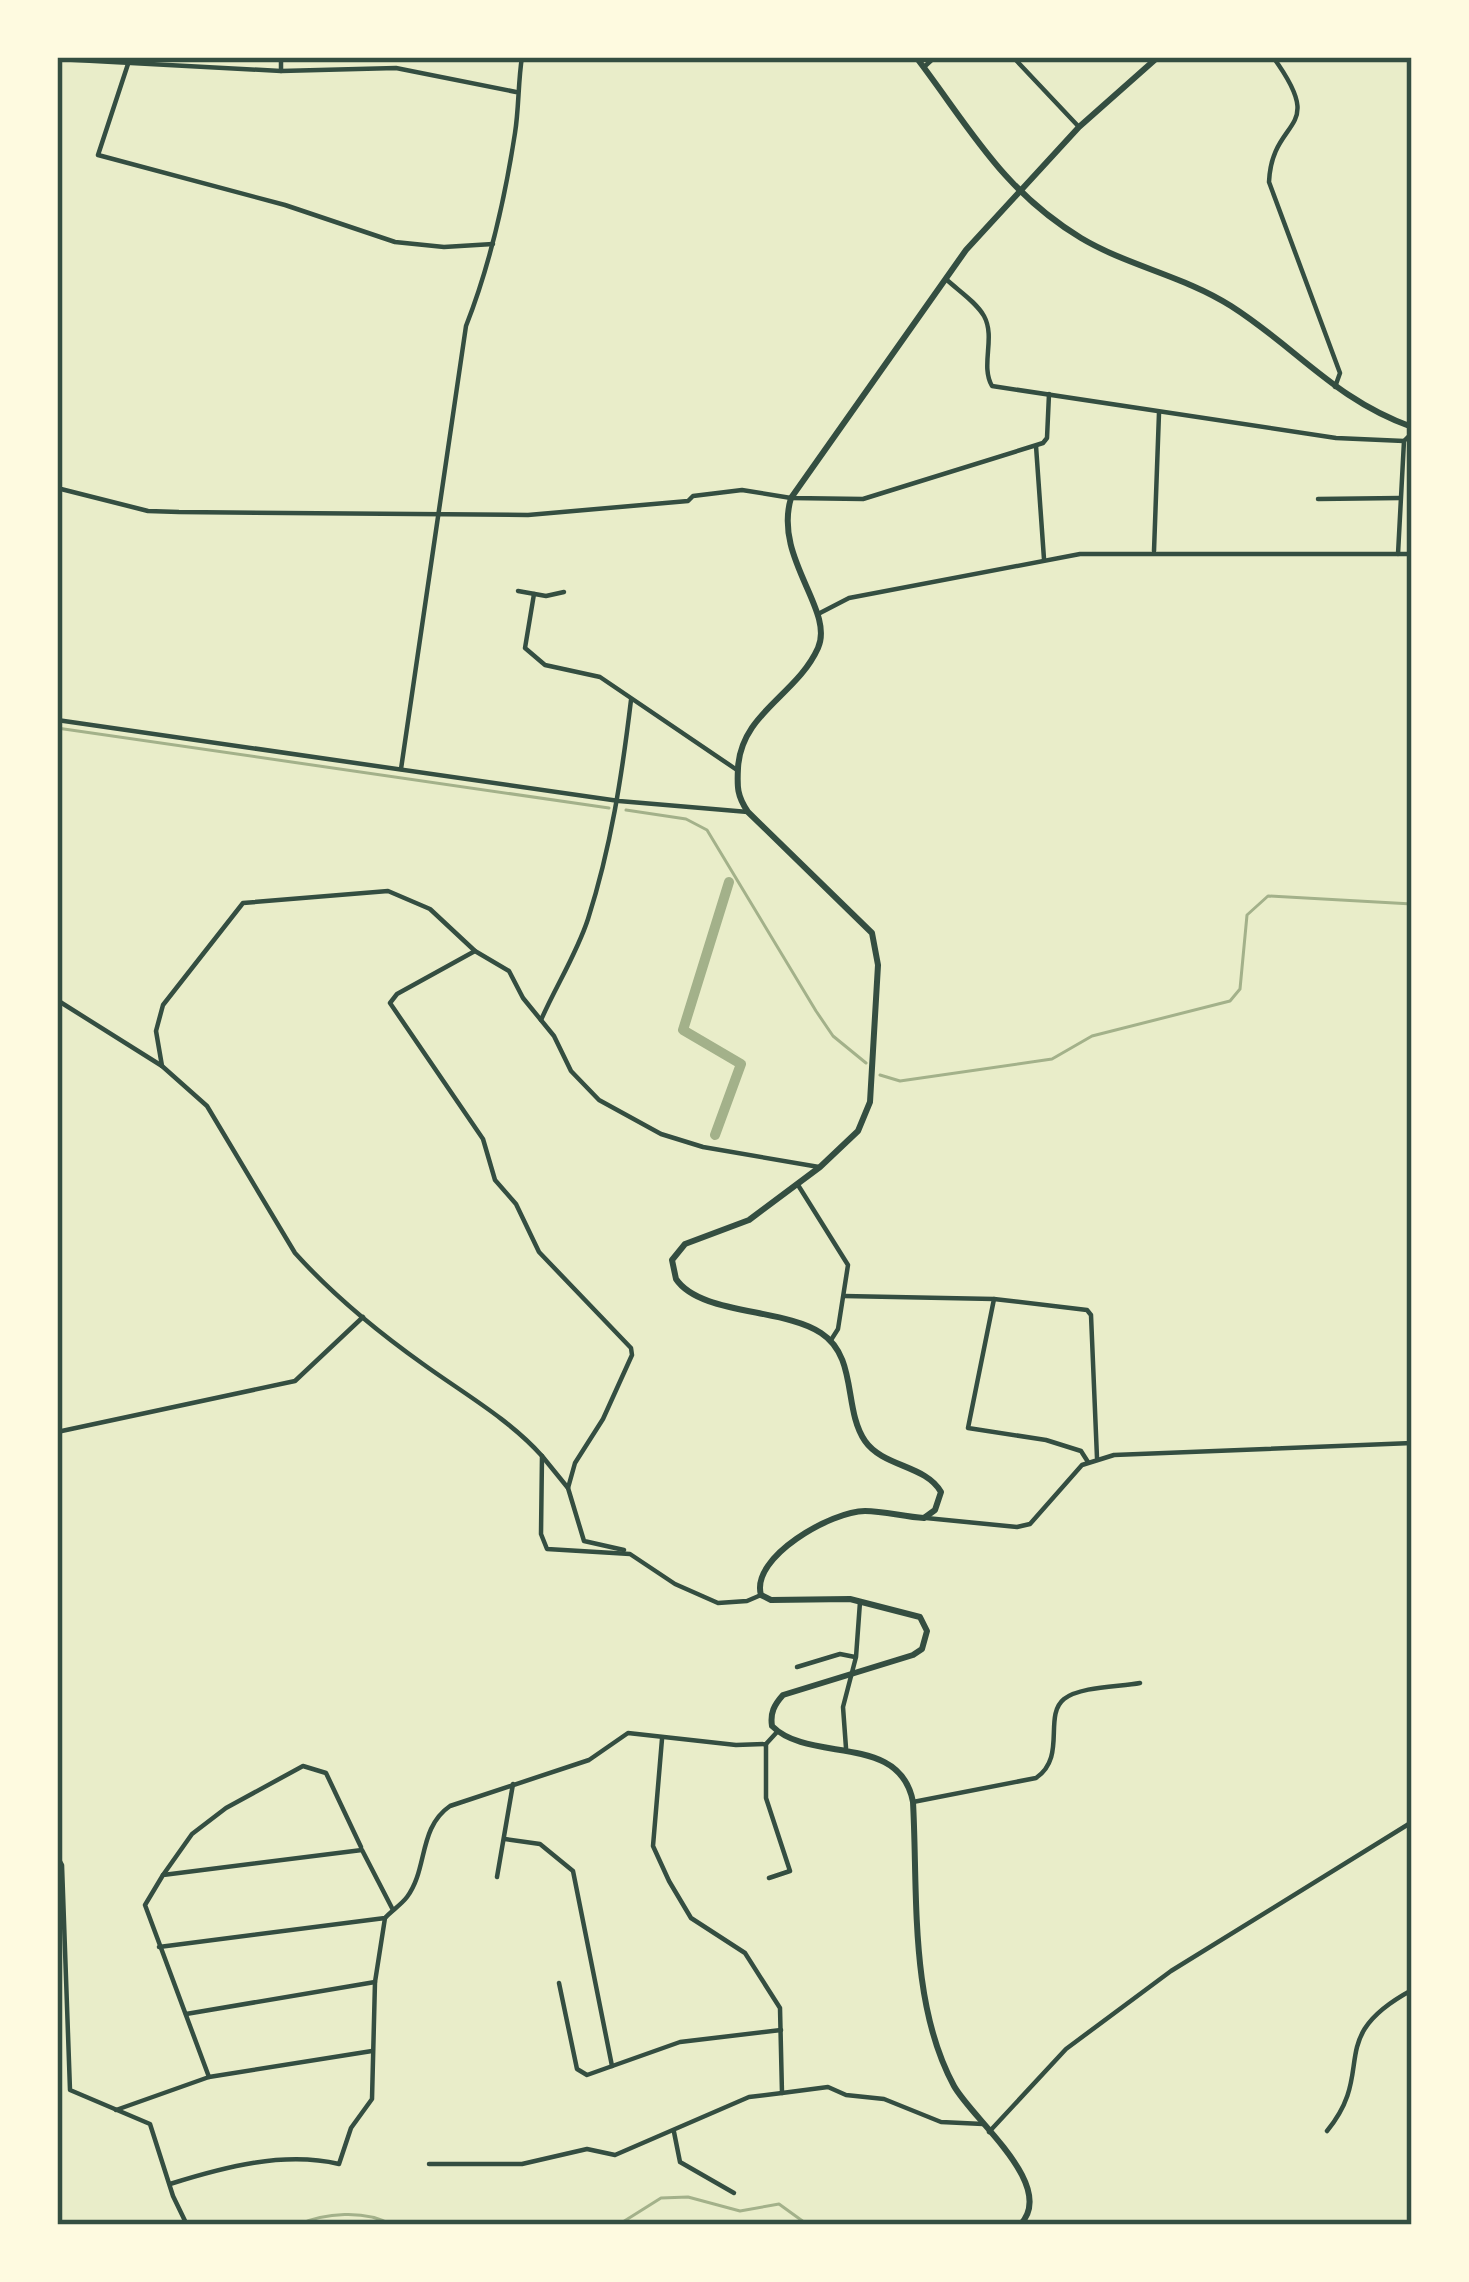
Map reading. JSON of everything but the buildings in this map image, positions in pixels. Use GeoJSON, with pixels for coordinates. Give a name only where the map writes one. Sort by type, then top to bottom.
{"type":"FeatureCollection","features":[{"type":"Feature","properties":{"kind":"main road"},"geometry":{"type":"LineString","coordinates":[[916,57],[1000,174],[1080,237],[1234,308],[1334,388],[1412,430]]}},
{"type":"Feature","properties":{"kind":"main road"},"geometry":{"type":"LineString","coordinates":[[1020,2225],[1029,2216],[1031,2204],[1025,2179],[950,2078],[927,2008],[913,1802],[907,1781],[894,1769],[847,1748],[790,1740],[777,1732],[771,1720],[783,1695],[913,1655],[926,1640],[926,1625],[920,1617],[860,1602],[813,1598],[787,1602],[761,1595],[758,1584],[765,1565],[842,1514],[866,1511],[924,1518],[940,1500],[937,1484],[868,1445],[859,1428],[843,1361],[831,1340],[806,1325],[695,1295],[682,1288],[673,1271],[675,1252],[749,1220],[798,1185],[858,1131],[868,1111],[876,947],[865,923],[748,812],[739,798],[737,770],[746,731],[811,662],[822,632],[787,538],[790,498],[944,278],[1079,127],[1158,57]]}},
{"type":"Feature","properties":{"kind":"street"},"geometry":{"type":"LineString","coordinates":[[281,57],[281,71]]}},
{"type":"Feature","properties":{"kind":"street"},"geometry":{"type":"LineString","coordinates":[[401,769],[466,326],[493,244],[516,128],[522,57]]}},
{"type":"Feature","properties":{"kind":"street"},"geometry":{"type":"LineString","coordinates":[[924,67],[934,57]]}},
{"type":"Feature","properties":{"kind":"street"},"geometry":{"type":"LineString","coordinates":[[1013,57],[1079,127]]}},
{"type":"Feature","properties":{"kind":"street"},"geometry":{"type":"LineString","coordinates":[[1273,57],[1294,86],[1300,111],[1275,150],[1269,182],[1340,373],[1334,388]]}},
{"type":"Feature","properties":{"kind":"street"},"geometry":{"type":"LineString","coordinates":[[57,59],[281,71],[396,68],[516,92]]}},
{"type":"Feature","properties":{"kind":"street"},"geometry":{"type":"LineString","coordinates":[[128,64],[98,155],[285,206],[395,242],[444,247],[493,244]]}},
{"type":"Feature","properties":{"kind":"street"},"geometry":{"type":"LineString","coordinates":[[944,278],[985,317],[987,379],[992,386],[1336,438],[1404,441]]}},
{"type":"Feature","properties":{"kind":"street"},"geometry":{"type":"LineString","coordinates":[[57,488],[148,511],[560,513],[688,501],[693,496],[742,490],[790,498],[862,500],[1036,446],[1047,438],[1049,394]]}},
{"type":"Feature","properties":{"kind":"street"},"geometry":{"type":"LineString","coordinates":[[1154,552],[1159,413]]}},
{"type":"Feature","properties":{"kind":"street"},"geometry":{"type":"LineString","coordinates":[[1398,554],[1404,441],[1412,430]]}},
{"type":"Feature","properties":{"kind":"street"},"geometry":{"type":"LineString","coordinates":[[1036,446],[1044,559]]}},
{"type":"Feature","properties":{"kind":"street"},"geometry":{"type":"LineString","coordinates":[[1318,499],[1400,498]]}},
{"type":"Feature","properties":{"kind":"street"},"geometry":{"type":"LineString","coordinates":[[817,614],[849,598],[1044,559],[1154,552],[1412,554]]}},
{"type":"Feature","properties":{"kind":"street"},"geometry":{"type":"LineString","coordinates":[[518,591],[564,592]]}},
{"type":"Feature","properties":{"kind":"street"},"geometry":{"type":"LineString","coordinates":[[534,594],[525,648],[531,656],[545,665],[600,677],[737,770]]}},
{"type":"Feature","properties":{"kind":"street"},"geometry":{"type":"LineString","coordinates":[[541,1020],[587,923],[619,801],[631,700]]}},
{"type":"Feature","properties":{"kind":"street"},"geometry":{"type":"LineString","coordinates":[[57,720],[619,801],[748,812]]}},
{"type":"Feature","properties":{"kind":"street"},"geometry":{"type":"LineString","coordinates":[[162,1066],[156,1030],[164,1005],[243,902],[388,892],[430,909],[475,951],[509,971],[584,1086],[626,1116],[703,1148],[820,1167]]}},
{"type":"Feature","properties":{"kind":"street"},"geometry":{"type":"LineString","coordinates":[[475,951],[397,994],[390,1003],[483,1139],[495,1180],[516,1204],[539,1252],[631,1348],[603,1419],[575,1463],[568,1488]]}},
{"type":"Feature","properties":{"kind":"street"},"geometry":{"type":"LineString","coordinates":[[57,1000],[162,1066],[218,1121],[295,1253],[363,1317],[487,1408],[542,1456],[568,1488],[584,1540],[615,1545],[675,1584],[718,1603],[761,1595]]}},
{"type":"Feature","properties":{"kind":"street"},"geometry":{"type":"LineString","coordinates":[[798,1185],[848,1265],[837,1336],[831,1340]]}},
{"type":"Feature","properties":{"kind":"street"},"geometry":{"type":"LineString","coordinates":[[844,1296],[994,1299],[1087,1310],[1091,1315],[1097,1458]]}},
{"type":"Feature","properties":{"kind":"street"},"geometry":{"type":"LineString","coordinates":[[994,1299],[968,1428],[1046,1440],[1081,1451],[1088,1462]]}},
{"type":"Feature","properties":{"kind":"street"},"geometry":{"type":"LineString","coordinates":[[57,1432],[295,1381],[363,1317]]}},
{"type":"Feature","properties":{"kind":"street"},"geometry":{"type":"LineString","coordinates":[[924,1518],[997,1526],[1030,1524],[1097,1458],[1412,1443]]}},
{"type":"Feature","properties":{"kind":"street"},"geometry":{"type":"LineString","coordinates":[[542,1456],[542,1543],[548,1549],[574,1553],[630,1554]]}},
{"type":"Feature","properties":{"kind":"street"},"geometry":{"type":"LineString","coordinates":[[847,1748],[842,1707],[856,1657],[860,1602]]}},
{"type":"Feature","properties":{"kind":"street"},"geometry":{"type":"LineString","coordinates":[[797,1667],[840,1654],[856,1657]]}},
{"type":"Feature","properties":{"kind":"street"},"geometry":{"type":"LineString","coordinates":[[913,1802],[1036,1778],[1053,1759],[1058,1708],[1066,1697],[1140,1683]]}},
{"type":"Feature","properties":{"kind":"street"},"geometry":{"type":"LineString","coordinates":[[769,1878],[790,1871],[766,1798],[766,1744],[777,1732]]}},
{"type":"Feature","properties":{"kind":"street"},"geometry":{"type":"LineString","coordinates":[[170,2184],[267,2160],[285,2162],[306,2156],[340,2164],[352,2128],[372,2099],[375,1982],[385,1918],[408,1897],[430,1829],[440,1813],[589,1760],[628,1733],[766,1744]]}},
{"type":"Feature","properties":{"kind":"street"},"geometry":{"type":"LineString","coordinates":[[662,1739],[653,1846],[692,1918],[745,1953],[780,2008],[782,2092]]}},
{"type":"Feature","properties":{"kind":"street"},"geometry":{"type":"LineString","coordinates":[[208,2077],[145,1905],[192,1834],[226,1808],[303,1766],[326,1772],[393,1910]]}},
{"type":"Feature","properties":{"kind":"street"},"geometry":{"type":"LineString","coordinates":[[496,1877],[513,1784]]}},
{"type":"Feature","properties":{"kind":"street"},"geometry":{"type":"LineString","coordinates":[[989,2132],[1066,2049],[1154,1984],[1412,1822]]}},
{"type":"Feature","properties":{"kind":"street"},"geometry":{"type":"LineString","coordinates":[[505,1839],[540,1844],[573,1871],[612,2066]]}},
{"type":"Feature","properties":{"kind":"street"},"geometry":{"type":"LineString","coordinates":[[163,1875],[362,1850]]}},
{"type":"Feature","properties":{"kind":"street"},"geometry":{"type":"LineString","coordinates":[[57,1856],[62,1865],[70,2090],[150,2124],[187,2225]]}},
{"type":"Feature","properties":{"kind":"street"},"geometry":{"type":"LineString","coordinates":[[159,1947],[385,1918]]}},
{"type":"Feature","properties":{"kind":"street"},"geometry":{"type":"LineString","coordinates":[[186,2014],[375,1982]]}},
{"type":"Feature","properties":{"kind":"street"},"geometry":{"type":"LineString","coordinates":[[559,1983],[577,2069],[587,2075],[680,2042],[781,2030]]}},
{"type":"Feature","properties":{"kind":"street"},"geometry":{"type":"LineString","coordinates":[[1327,2131],[1351,2093],[1353,2057],[1364,2026],[1383,2006],[1412,1990]]}},
{"type":"Feature","properties":{"kind":"street"},"geometry":{"type":"LineString","coordinates":[[57,2023],[67,2030]]}},
{"type":"Feature","properties":{"kind":"street"},"geometry":{"type":"LineString","coordinates":[[116,2110],[208,2077],[372,2051]]}},
{"type":"Feature","properties":{"kind":"street"},"geometry":{"type":"LineString","coordinates":[[429,2164],[522,2164],[587,2150],[615,2155],[749,2096],[828,2087],[846,2095],[884,2098],[941,2122],[982,2124]]}},
{"type":"Feature","properties":{"kind":"street"},"geometry":{"type":"LineString","coordinates":[[674,2132],[680,2162],[734,2193]]}},
{"type":"Feature","properties":{"kind":"waterway"},"geometry":{"type":"LineString","coordinates":[[57,728],[609,808]]}},
{"type":"Feature","properties":{"kind":"waterway"},"geometry":{"type":"LineString","coordinates":[[626,810],[686,819],[707,830],[833,1036],[866,1063]]}},
{"type":"Feature","properties":{"kind":"waterway"},"geometry":{"type":"LineString","coordinates":[[715,1135],[741,1064],[683,1030],[729,882]]}},
{"type":"Feature","properties":{"kind":"waterway"},"geometry":{"type":"LineString","coordinates":[[880,1075],[900,1081],[1052,1059],[1092,1036],[1230,1001],[1240,989],[1247,915],[1268,896],[1412,904]]}},
{"type":"Feature","properties":{"kind":"waterway"},"geometry":{"type":"LineString","coordinates":[[618,2225],[661,2198],[688,2197],[740,2211],[779,2204],[808,2225]]}},
{"type":"Feature","properties":{"kind":"waterway"},"geometry":{"type":"LineString","coordinates":[[297,2225],[344,2214],[392,2225]]}}]}
